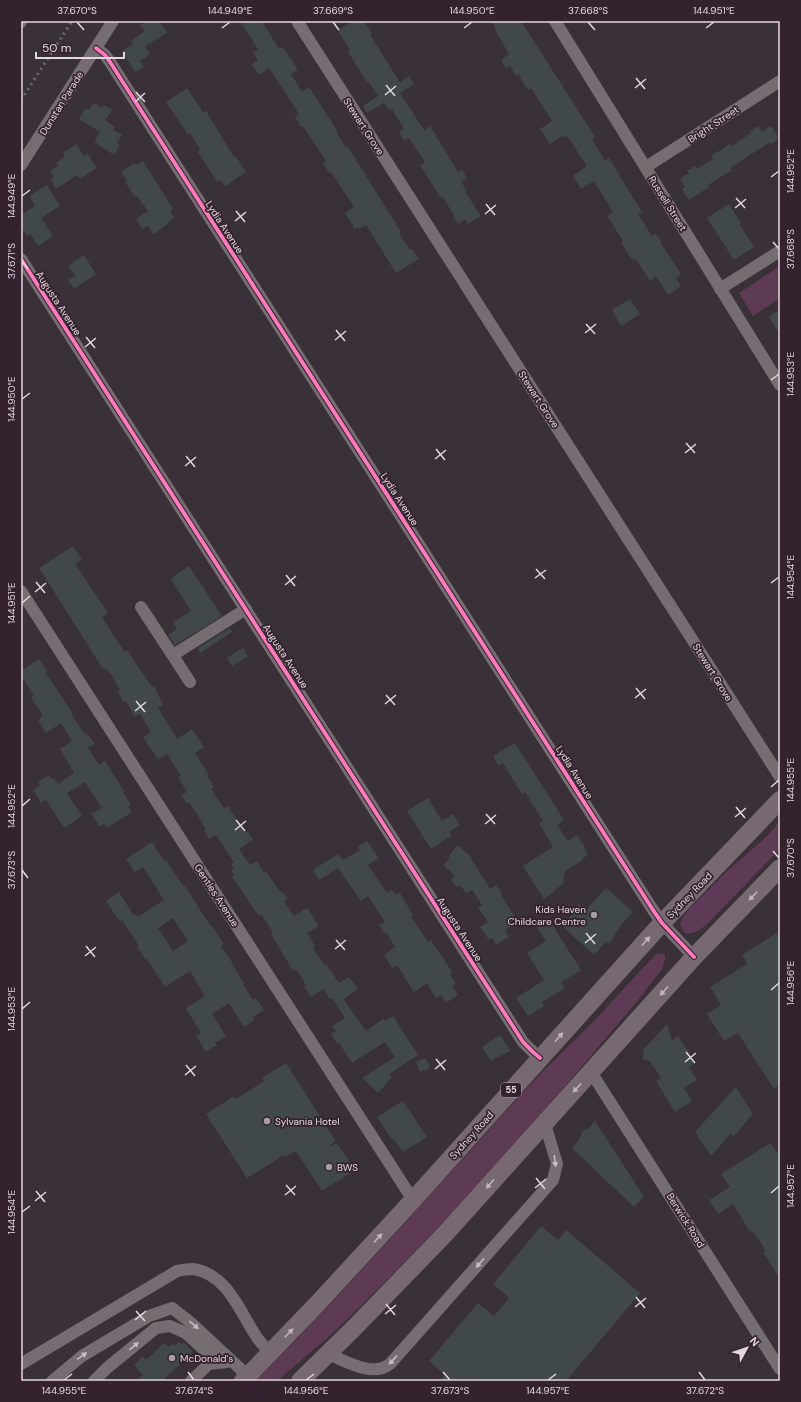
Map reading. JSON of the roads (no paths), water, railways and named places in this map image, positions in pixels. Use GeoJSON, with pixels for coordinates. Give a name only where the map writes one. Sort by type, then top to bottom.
{"type":"FeatureCollection","features":[{"type":"Feature","properties":{"kind":"highway","name":"Sydney Road"},"geometry":{"type":"LineString","coordinates":[[245,1378],[319,1302],[413,1200],[662,923],[780,800]]}},
{"type":"Feature","properties":{"kind":"highway"},"geometry":{"type":"LineString","coordinates":[[300,1381],[446,1233],[694,957],[780,868]]}},
{"type":"Feature","properties":{"kind":"street","name":"Dunstan Parade"},"geometry":{"type":"LineString","coordinates":[[21,165],[113,21]]}},
{"type":"Feature","properties":{"kind":"street","name":"Stewart Grove"},"geometry":{"type":"LineString","coordinates":[[297,21],[780,777]]}},
{"type":"Feature","properties":{"kind":"street","name":"Russell Street"},"geometry":{"type":"LineString","coordinates":[[555,21],[780,385]]}},
{"type":"Feature","properties":{"kind":"street","name":"Lydia Avenue"},"geometry":{"type":"LineString","coordinates":[[96,48],[105,55],[110,62],[662,923],[694,957]]}},
{"type":"Feature","properties":{"kind":"street","name":"Bright Street"},"geometry":{"type":"LineString","coordinates":[[646,167],[780,81]]}},
{"type":"Feature","properties":{"kind":"street"},"geometry":{"type":"LineString","coordinates":[[720,288],[780,251]]}},
{"type":"Feature","properties":{"kind":"street","name":"Augusta Avenue"},"geometry":{"type":"LineString","coordinates":[[21,259],[523,1042],[540,1058]]}},
{"type":"Feature","properties":{"kind":"street","name":"Gentles Avenue"},"geometry":{"type":"LineString","coordinates":[[21,591],[413,1200]]}},
{"type":"Feature","properties":{"kind":"street"},"geometry":{"type":"LineString","coordinates":[[141,606],[190,682]]}},
{"type":"Feature","properties":{"kind":"street"},"geometry":{"type":"LineString","coordinates":[[173,655],[246,609]]}},
{"type":"Feature","properties":{"kind":"street","name":"Berwick Road"},"geometry":{"type":"LineString","coordinates":[[592,1072],[780,1369]]}},
{"type":"Feature","properties":{"kind":"street"},"geometry":{"type":"LineString","coordinates":[[328,1354],[371,1370],[378,1370],[390,1364],[553,1180],[556,1164],[544,1124]]}},
{"type":"Feature","properties":{"kind":"street"},"geometry":{"type":"LineString","coordinates":[[21,1364],[178,1271],[192,1269],[216,1278],[225,1287],[259,1340],[271,1352]]}},
{"type":"Feature","properties":{"kind":"street"},"geometry":{"type":"LineString","coordinates":[[52,1381],[82,1356],[149,1316],[172,1308],[196,1327],[232,1362],[245,1378]]}},
{"type":"Feature","properties":{"kind":"street"},"geometry":{"type":"LineString","coordinates":[[94,1381],[107,1368],[156,1328],[170,1326],[186,1333],[201,1347],[214,1356],[232,1362]]}},
{"type":"Feature","properties":{"kind":"street"},"geometry":{"type":"LineString","coordinates":[[191,1381],[209,1364],[232,1362]]}},
{"type":"Feature","properties":{"kind":"railway"},"geometry":{"type":"LineString","coordinates":[[21,100],[72,21]]}},
{"type":"Feature","properties":{"kind":"place","name":"Kids Haven Childcare Centre"},"geometry":{"type":"Point","coordinates":[594,915]}},
{"type":"Feature","properties":{"kind":"place","name":"Sylvania Hotel"},"geometry":{"type":"Point","coordinates":[267,1121]}},
{"type":"Feature","properties":{"kind":"place","name":"BWS"},"geometry":{"type":"Point","coordinates":[329,1167]}},
{"type":"Feature","properties":{"kind":"place","name":"McDonald's"},"geometry":{"type":"Point","coordinates":[172,1358]}}]}
